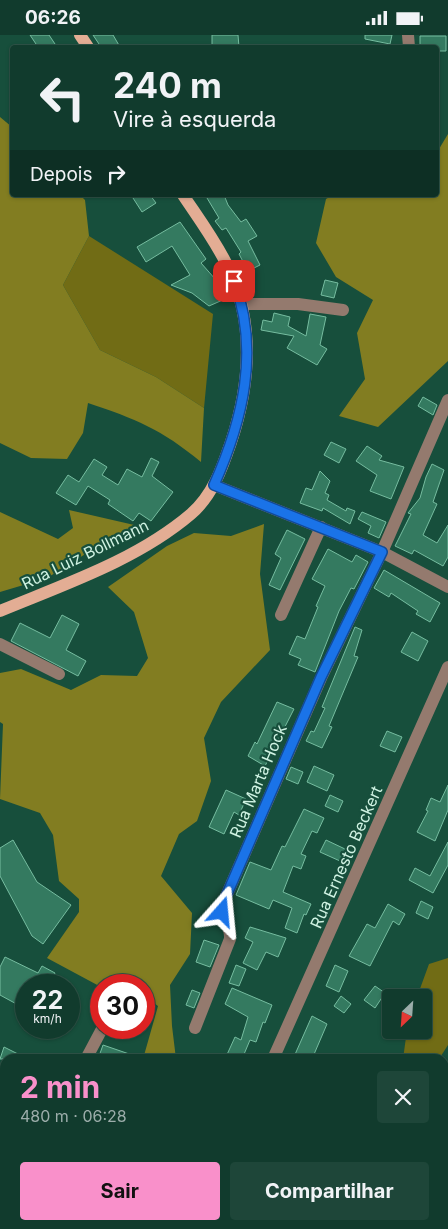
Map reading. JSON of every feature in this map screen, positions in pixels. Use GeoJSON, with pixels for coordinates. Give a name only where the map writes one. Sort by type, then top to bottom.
{"type":"FeatureCollection","features":[{"type":"Feature","properties":{"kind":"main road","name":"Rua Luiz Bollmann"},"geometry":{"type":"LineString","coordinates":[[0,611],[80,578],[141,548],[192,513],[214,485],[236,427],[246,384],[247,349],[242,304],[226,263],[184,197]]}},
{"type":"Feature","properties":{"kind":"street"},"geometry":{"type":"LineString","coordinates":[[242,304],[298,304],[344,309]]}},
{"type":"Feature","properties":{"kind":"street","name":"Rua Marta Hock"},"geometry":{"type":"LineString","coordinates":[[195,1028],[230,939],[231,931],[222,912],[224,901],[321,677],[382,552],[448,400]]}},
{"type":"Feature","properties":{"kind":"street"},"geometry":{"type":"LineString","coordinates":[[214,485],[382,552],[448,587]]}},
{"type":"Feature","properties":{"kind":"street"},"geometry":{"type":"LineString","coordinates":[[281,615],[320,527]]}},
{"type":"Feature","properties":{"kind":"street"},"geometry":{"type":"LineString","coordinates":[[0,644],[59,675]]}},
{"type":"Feature","properties":{"kind":"street","name":"Rua Ernesto Beckert"},"geometry":{"type":"LineString","coordinates":[[275,1054],[448,667]]}},
{"type":"Feature","properties":{"kind":"street"},"geometry":{"type":"LineString","coordinates":[[89,1054],[97,1039]]}},
{"type":"Feature","properties":{"kind":"shaded area"},"geometry":{"type":"Polygon","coordinates":[[[0,117],[10,125],[10,197],[82,197],[85,200],[89,236],[63,285],[100,350],[156,377],[204,408],[201,462],[173,441],[148,426],[88,403],[83,433],[67,459],[31,458],[0,443],[0,117]]]}},
{"type":"Feature","properties":{"kind":"shaded area"},"geometry":{"type":"Polygon","coordinates":[[[448,134],[448,361],[378,427],[339,416],[365,379],[357,333],[373,300],[336,277],[316,243],[326,199],[330,197],[439,197],[439,149],[448,134]]]}},
{"type":"Feature","properties":{"kind":"shaded area"},"geometry":{"type":"Polygon","coordinates":[[[89,236],[213,314],[204,408],[156,377],[100,350],[63,285],[89,236]]]}},
{"type":"Feature","properties":{"kind":"shaded area"},"geometry":{"type":"Polygon","coordinates":[[[69,510],[143,527],[87,553],[47,578],[0,592],[0,512],[58,539],[73,528],[69,510]]]}},
{"type":"Feature","properties":{"kind":"shaded area"},"geometry":{"type":"Polygon","coordinates":[[[264,524],[260,574],[270,650],[221,702],[204,738],[211,781],[197,821],[179,834],[161,876],[192,913],[190,954],[170,985],[175,1054],[144,1054],[149,1039],[155,1039],[155,1017],[158,1006],[155,1004],[155,974],[90,974],[90,981],[80,974],[47,958],[79,912],[79,899],[59,881],[53,835],[40,813],[0,799],[3,724],[0,722],[0,673],[21,669],[71,690],[101,675],[137,676],[148,658],[134,612],[108,587],[167,546],[194,533],[231,536],[264,524]]]}},
{"type":"Feature","properties":{"kind":"shaded area"},"geometry":{"type":"Polygon","coordinates":[[[448,958],[448,1045],[442,1054],[404,1054],[406,1039],[432,1039],[432,989],[420,989],[429,964],[448,958]]]}},
{"type":"Feature","properties":{"kind":"building"},"geometry":{"type":"Polygon","coordinates":[[[30,35],[49,35],[56,45],[37,45],[30,35]]]}},
{"type":"Feature","properties":{"kind":"building"},"geometry":{"type":"Polygon","coordinates":[[[93,35],[113,35],[119,45],[100,45],[93,35]]]}},
{"type":"Feature","properties":{"kind":"building"},"geometry":{"type":"Polygon","coordinates":[[[212,35],[238,35],[239,45],[212,45],[212,35]]]}},
{"type":"Feature","properties":{"kind":"building"},"geometry":{"type":"Polygon","coordinates":[[[365,35],[392,35],[390,44],[365,39],[365,35]]]}},
{"type":"Feature","properties":{"kind":"building"},"geometry":{"type":"Polygon","coordinates":[[[420,36],[446,36],[446,51],[439,51],[439,45],[420,45],[420,36]]]}},
{"type":"Feature","properties":{"kind":"building"},"geometry":{"type":"Polygon","coordinates":[[[152,197],[156,203],[142,212],[133,198],[152,197]]]}},
{"type":"Feature","properties":{"kind":"building"},"geometry":{"type":"Polygon","coordinates":[[[225,197],[228,205],[241,222],[246,219],[257,236],[248,241],[260,265],[248,271],[239,254],[241,252],[226,228],[222,230],[215,221],[219,218],[207,198],[225,197]]]}},
{"type":"Feature","properties":{"kind":"building"},"geometry":{"type":"Polygon","coordinates":[[[180,222],[206,259],[201,263],[216,280],[225,299],[209,306],[192,293],[171,285],[190,275],[172,246],[146,262],[137,247],[180,222]]]}},
{"type":"Feature","properties":{"kind":"building"},"geometry":{"type":"Polygon","coordinates":[[[325,280],[338,283],[334,298],[321,295],[325,280]]]}},
{"type":"Feature","properties":{"kind":"building"},"geometry":{"type":"Polygon","coordinates":[[[274,313],[290,317],[288,326],[306,336],[310,314],[326,317],[320,345],[327,349],[317,365],[287,348],[294,336],[261,330],[263,320],[272,322],[274,313]]]}},
{"type":"Feature","properties":{"kind":"building"},"geometry":{"type":"Polygon","coordinates":[[[423,397],[437,405],[433,415],[418,406],[423,397]]]}},
{"type":"Feature","properties":{"kind":"building"},"geometry":{"type":"Polygon","coordinates":[[[331,442],[346,449],[339,463],[324,455],[331,442]]]}},
{"type":"Feature","properties":{"kind":"building"},"geometry":{"type":"Polygon","coordinates":[[[367,446],[382,456],[379,460],[404,467],[391,499],[370,491],[377,475],[356,461],[367,446]]]}},
{"type":"Feature","properties":{"kind":"building"},"geometry":{"type":"Polygon","coordinates":[[[151,458],[159,462],[152,476],[173,492],[151,521],[139,513],[133,521],[108,504],[110,500],[88,486],[76,505],[56,493],[68,475],[79,482],[94,459],[107,467],[102,475],[118,485],[127,469],[142,477],[151,458]]]}},
{"type":"Feature","properties":{"kind":"building"},"geometry":{"type":"Polygon","coordinates":[[[432,464],[444,470],[433,502],[437,504],[423,535],[437,543],[448,525],[448,557],[443,566],[414,550],[412,554],[395,546],[411,514],[408,513],[420,498],[432,464]]]}},
{"type":"Feature","properties":{"kind":"building"},"geometry":{"type":"Polygon","coordinates":[[[320,471],[330,481],[325,493],[329,495],[327,500],[346,511],[347,508],[355,511],[350,524],[323,508],[322,511],[300,503],[306,488],[312,490],[320,471]]]}},
{"type":"Feature","properties":{"kind":"building"},"geometry":{"type":"Polygon","coordinates":[[[362,512],[386,522],[379,538],[368,533],[371,526],[358,519],[362,512]]]}},
{"type":"Feature","properties":{"kind":"building"},"geometry":{"type":"Polygon","coordinates":[[[287,530],[305,539],[280,590],[269,585],[281,558],[275,554],[287,530]]]}},
{"type":"Feature","properties":{"kind":"building"},"geometry":{"type":"Polygon","coordinates":[[[328,549],[352,562],[356,555],[368,562],[354,589],[351,588],[339,611],[315,672],[298,665],[301,659],[289,654],[297,636],[305,639],[318,607],[316,606],[325,586],[312,579],[328,549]]]}},
{"type":"Feature","properties":{"kind":"building"},"geometry":{"type":"Polygon","coordinates":[[[384,570],[440,603],[430,622],[416,614],[418,611],[391,593],[389,597],[374,588],[384,570]]]}},
{"type":"Feature","properties":{"kind":"building"},"geometry":{"type":"Polygon","coordinates":[[[62,615],[79,624],[66,650],[86,661],[78,676],[11,641],[20,623],[50,638],[62,615]]]}},
{"type":"Feature","properties":{"kind":"building"},"geometry":{"type":"Polygon","coordinates":[[[355,627],[362,630],[354,656],[358,657],[329,726],[332,727],[322,748],[306,741],[311,731],[314,732],[325,708],[322,707],[355,627]]]}},
{"type":"Feature","properties":{"kind":"building"},"geometry":{"type":"Polygon","coordinates":[[[412,632],[428,641],[418,661],[401,652],[412,632]]]}},
{"type":"Feature","properties":{"kind":"building"},"geometry":{"type":"Polygon","coordinates":[[[277,702],[294,709],[265,766],[248,756],[255,742],[257,744],[277,702]]]}},
{"type":"Feature","properties":{"kind":"building"},"geometry":{"type":"Polygon","coordinates":[[[387,731],[402,737],[395,752],[380,746],[387,731]]]}},
{"type":"Feature","properties":{"kind":"building"},"geometry":{"type":"Polygon","coordinates":[[[314,766],[334,775],[327,791],[307,782],[314,766]]]}},
{"type":"Feature","properties":{"kind":"building"},"geometry":{"type":"Polygon","coordinates":[[[291,767],[303,772],[298,784],[286,779],[291,767]]]}},
{"type":"Feature","properties":{"kind":"building"},"geometry":{"type":"Polygon","coordinates":[[[448,785],[448,810],[435,841],[417,832],[428,811],[426,810],[431,798],[440,802],[448,785]]]}},
{"type":"Feature","properties":{"kind":"building"},"geometry":{"type":"Polygon","coordinates":[[[226,790],[246,799],[239,815],[234,812],[224,834],[209,827],[226,790]]]}},
{"type":"Feature","properties":{"kind":"building"},"geometry":{"type":"Polygon","coordinates":[[[330,795],[343,801],[338,812],[325,806],[330,795]]]}},
{"type":"Feature","properties":{"kind":"building"},"geometry":{"type":"Polygon","coordinates":[[[304,809],[324,818],[317,833],[312,831],[301,854],[306,856],[301,869],[293,866],[283,892],[311,904],[306,915],[304,914],[297,933],[285,928],[292,908],[273,900],[269,909],[236,895],[250,862],[271,870],[282,846],[285,847],[304,809]]]}},
{"type":"Feature","properties":{"kind":"building"},"geometry":{"type":"Polygon","coordinates":[[[13,840],[37,882],[71,905],[43,944],[32,936],[0,876],[0,848],[13,840]]]}},
{"type":"Feature","properties":{"kind":"building"},"geometry":{"type":"Polygon","coordinates":[[[326,840],[345,849],[340,861],[320,852],[326,840]]]}},
{"type":"Feature","properties":{"kind":"building"},"geometry":{"type":"Polygon","coordinates":[[[448,842],[448,865],[433,893],[409,880],[415,868],[430,876],[448,842]]]}},
{"type":"Feature","properties":{"kind":"building"},"geometry":{"type":"Polygon","coordinates":[[[421,901],[433,907],[428,919],[416,913],[421,901]]]}},
{"type":"Feature","properties":{"kind":"building"},"geometry":{"type":"Polygon","coordinates":[[[388,904],[405,914],[399,925],[393,921],[370,966],[349,956],[367,924],[375,928],[388,904]]]}},
{"type":"Feature","properties":{"kind":"building"},"geometry":{"type":"Polygon","coordinates":[[[250,927],[286,938],[278,957],[266,952],[257,970],[243,963],[253,942],[245,938],[250,927]]]}},
{"type":"Feature","properties":{"kind":"building"},"geometry":{"type":"Polygon","coordinates":[[[204,940],[219,945],[210,967],[196,962],[204,940]]]}},
{"type":"Feature","properties":{"kind":"building"},"geometry":{"type":"Polygon","coordinates":[[[5,957],[38,973],[42,966],[55,973],[15,974],[15,1003],[0,995],[0,967],[5,957]]]}},
{"type":"Feature","properties":{"kind":"building"},"geometry":{"type":"Polygon","coordinates":[[[236,965],[246,969],[239,986],[229,983],[236,965]]]}},
{"type":"Feature","properties":{"kind":"building"},"geometry":{"type":"Polygon","coordinates":[[[335,965],[348,971],[339,992],[326,986],[335,965]]]}},
{"type":"Feature","properties":{"kind":"building"},"geometry":{"type":"Polygon","coordinates":[[[375,986],[382,991],[382,998],[375,1008],[364,1000],[375,986]]]}},
{"type":"Feature","properties":{"kind":"building"},"geometry":{"type":"Polygon","coordinates":[[[232,988],[272,1005],[265,1023],[263,1022],[256,1042],[250,1040],[244,1054],[227,1054],[235,1037],[241,1040],[248,1017],[225,1004],[232,988]]]}},
{"type":"Feature","properties":{"kind":"building"},"geometry":{"type":"Polygon","coordinates":[[[192,990],[200,993],[194,1008],[186,1005],[192,990]]]}},
{"type":"Feature","properties":{"kind":"building"},"geometry":{"type":"Polygon","coordinates":[[[341,996],[351,1004],[344,1013],[334,1006],[341,996]]]}},
{"type":"Feature","properties":{"kind":"building"},"geometry":{"type":"Polygon","coordinates":[[[312,1016],[327,1024],[314,1054],[295,1054],[312,1016]]]}},
{"type":"Feature","properties":{"kind":"building"},"geometry":{"type":"Polygon","coordinates":[[[103,1045],[129,1054],[100,1054],[103,1045]]]}},
{"type":"Feature","properties":{"kind":"building"},"geometry":{"type":"Polygon","coordinates":[[[4,1047],[18,1054],[2,1054],[4,1047]]]}},
{"type":"Feature","properties":{"kind":"route"},"geometry":{"type":"LineString","coordinates":[[222,912],[224,901],[321,677],[382,552],[214,485],[236,427],[246,384],[246,331],[242,304],[234,281]]}}]}
